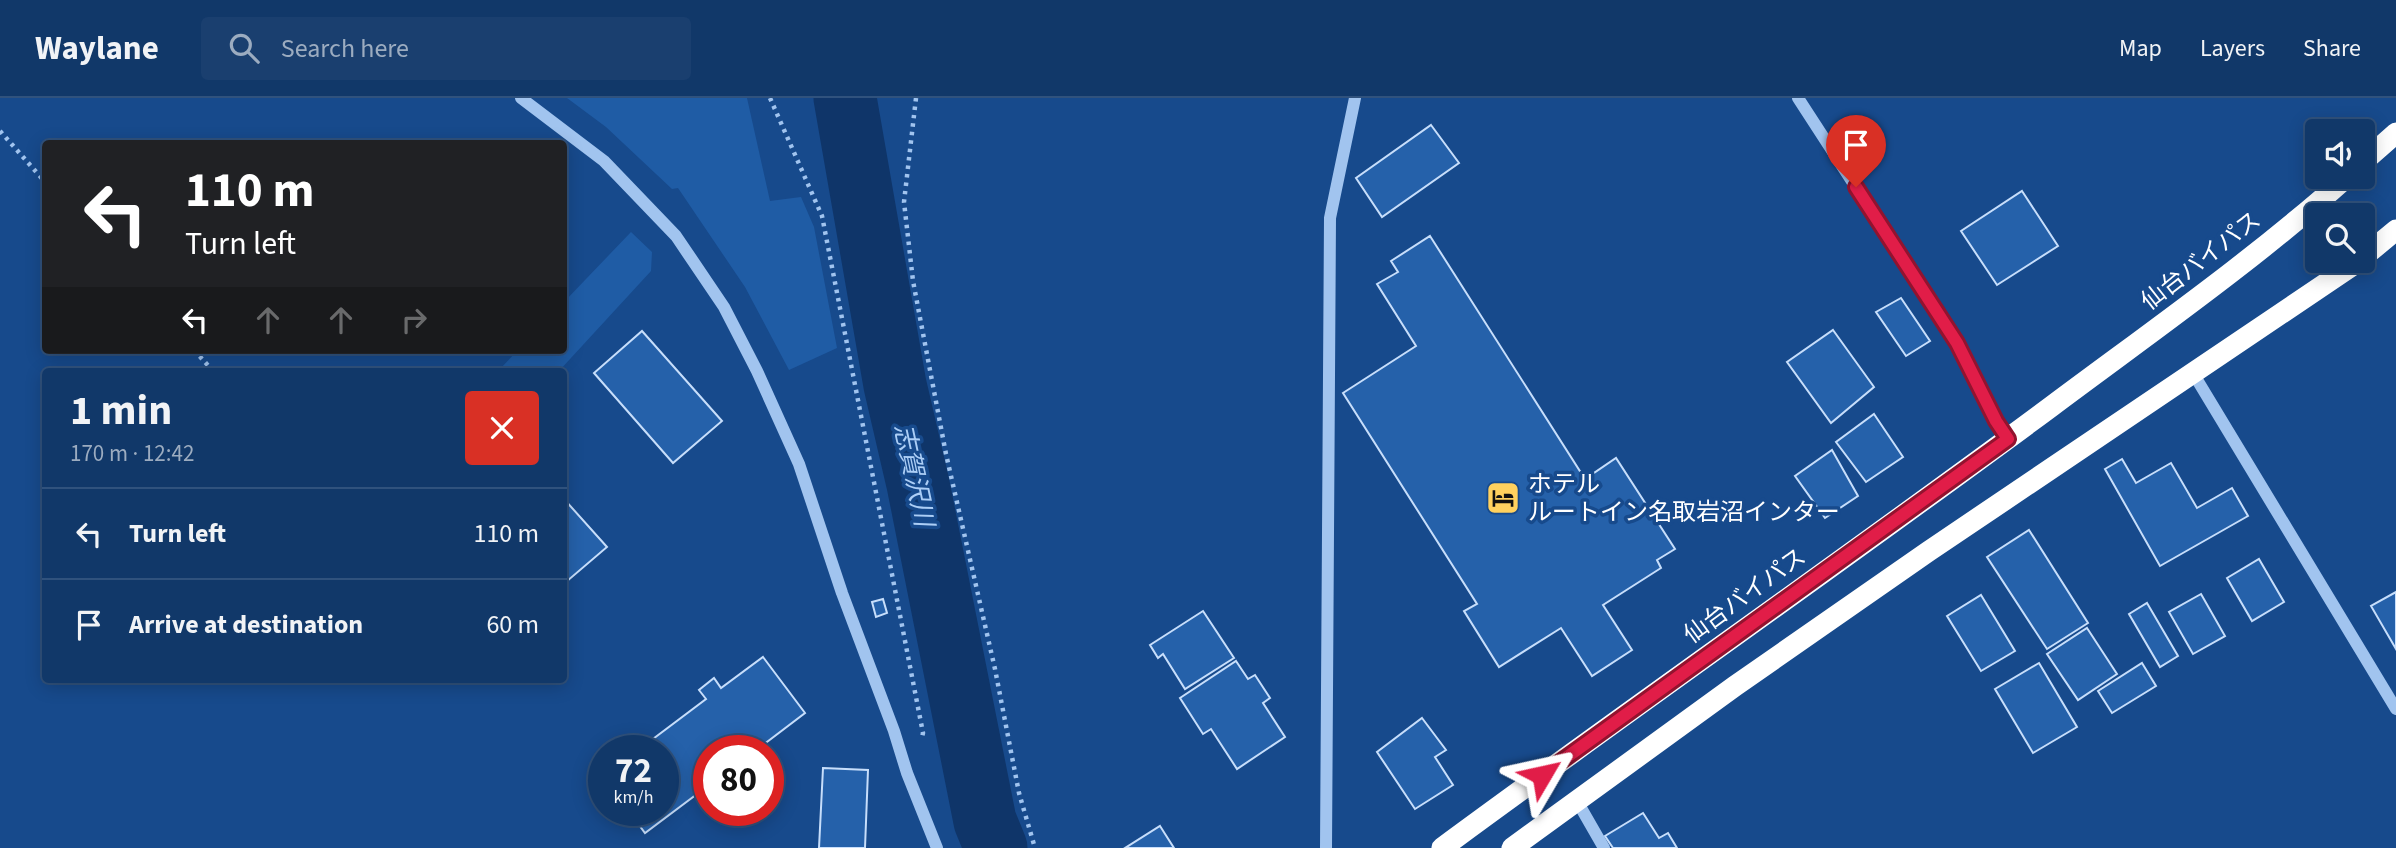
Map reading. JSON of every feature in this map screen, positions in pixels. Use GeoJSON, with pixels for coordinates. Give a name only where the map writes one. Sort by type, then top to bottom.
{"type":"FeatureCollection","features":[{"type":"Feature","properties":{"kind":"highway"},"geometry":{"type":"LineString","coordinates":[[2375,152],[2396,133]]}},
{"type":"Feature","properties":{"kind":"highway","name":"仙台バイパス"},"geometry":{"type":"LineString","coordinates":[[1442,848],[2008,439],[2333,189]]}},
{"type":"Feature","properties":{"kind":"highway"},"geometry":{"type":"LineString","coordinates":[[2375,248],[2396,230]]}},
{"type":"Feature","properties":{"kind":"highway"},"geometry":{"type":"LineString","coordinates":[[1512,848],[1735,686],[1917,559],[2341,273]]}},
{"type":"Feature","properties":{"kind":"street"},"geometry":{"type":"LineString","coordinates":[[521,98],[604,162],[676,236],[724,307],[757,371],[799,464],[842,593],[937,848]]}},
{"type":"Feature","properties":{"kind":"street"},"geometry":{"type":"LineString","coordinates":[[1326,848],[1330,218],[1355,98]]}},
{"type":"Feature","properties":{"kind":"street"},"geometry":{"type":"LineString","coordinates":[[1798,98],[1957,343],[1996,421],[2008,439]]}},
{"type":"Feature","properties":{"kind":"street"},"geometry":{"type":"LineString","coordinates":[[2193,373],[2396,709]]}},
{"type":"Feature","properties":{"kind":"street"},"geometry":{"type":"LineString","coordinates":[[1577,802],[1604,848]]}},
{"type":"Feature","properties":{"kind":"path"},"geometry":{"type":"LineString","coordinates":[[770,98],[822,216],[825,229],[923,733],[907,773]]}},
{"type":"Feature","properties":{"kind":"path"},"geometry":{"type":"LineString","coordinates":[[916,98],[904,202],[913,281],[946,454],[995,669],[1019,793],[1035,848]]}},
{"type":"Feature","properties":{"kind":"path"},"geometry":{"type":"LineString","coordinates":[[0,131],[42,178]]}},
{"type":"Feature","properties":{"kind":"path"},"geometry":{"type":"LineString","coordinates":[[198,354],[210,368]]}},
{"type":"Feature","properties":{"kind":"shaded area"},"geometry":{"type":"Polygon","coordinates":[[[567,98],[747,98],[770,201],[801,197],[814,227],[837,348],[789,370],[745,287],[678,188],[672,189],[606,127],[567,98]]]}},
{"type":"Feature","properties":{"kind":"shaded area"},"geometry":{"type":"Polygon","coordinates":[[[631,232],[652,252],[651,271],[562,368],[501,368],[514,354],[567,354],[567,299],[631,232]]]}},
{"type":"Feature","properties":{"kind":"building"},"geometry":{"type":"Polygon","coordinates":[[[1431,125],[1459,163],[1382,217],[1356,178],[1431,125]]]}},
{"type":"Feature","properties":{"kind":"building"},"geometry":{"type":"Polygon","coordinates":[[[2022,191],[2058,246],[1997,285],[1961,231],[2022,191]]]}},
{"type":"Feature","properties":{"kind":"building"},"geometry":{"type":"Polygon","coordinates":[[[1430,236],[1585,479],[1616,458],[1675,549],[1657,560],[1661,568],[1603,605],[1632,650],[1592,676],[1561,628],[1499,667],[1464,611],[1477,604],[1343,393],[1416,346],[1377,284],[1398,272],[1391,261],[1430,236]]]}},
{"type":"Feature","properties":{"kind":"building"},"geometry":{"type":"Polygon","coordinates":[[[1901,298],[1930,341],[1906,356],[1876,312],[1901,298]]]}},
{"type":"Feature","properties":{"kind":"building"},"geometry":{"type":"Polygon","coordinates":[[[1833,330],[1874,387],[1831,423],[1787,362],[1833,330]]]}},
{"type":"Feature","properties":{"kind":"building"},"geometry":{"type":"Polygon","coordinates":[[[642,331],[722,421],[673,463],[594,373],[642,331]]]}},
{"type":"Feature","properties":{"kind":"building"},"geometry":{"type":"Polygon","coordinates":[[[1874,414],[1903,457],[1866,482],[1836,442],[1874,414]]]}},
{"type":"Feature","properties":{"kind":"building"},"geometry":{"type":"Polygon","coordinates":[[[1832,450],[1858,496],[1825,518],[1795,476],[1832,450]]]}},
{"type":"Feature","properties":{"kind":"building"},"geometry":{"type":"Polygon","coordinates":[[[2122,459],[2136,483],[2171,463],[2197,508],[2232,488],[2248,516],[2160,566],[2105,469],[2122,459]]]}},
{"type":"Feature","properties":{"kind":"building"},"geometry":{"type":"Polygon","coordinates":[[[567,502],[607,547],[567,581],[567,502]]]}},
{"type":"Feature","properties":{"kind":"building"},"geometry":{"type":"Polygon","coordinates":[[[2029,530],[2088,623],[2047,649],[1987,557],[2029,530]]]}},
{"type":"Feature","properties":{"kind":"building"},"geometry":{"type":"Polygon","coordinates":[[[2259,559],[2284,602],[2252,621],[2227,578],[2259,559]]]}},
{"type":"Feature","properties":{"kind":"building"},"geometry":{"type":"Polygon","coordinates":[[[2396,592],[2396,649],[2371,606],[2396,592]]]}},
{"type":"Feature","properties":{"kind":"building"},"geometry":{"type":"Polygon","coordinates":[[[2201,594],[2225,636],[2193,654],[2169,612],[2201,594]]]}},
{"type":"Feature","properties":{"kind":"building"},"geometry":{"type":"Polygon","coordinates":[[[1981,595],[2015,651],[1981,671],[1947,616],[1981,595]]]}},
{"type":"Feature","properties":{"kind":"building"},"geometry":{"type":"Polygon","coordinates":[[[883,599],[887,613],[876,617],[872,602],[883,599]]]}},
{"type":"Feature","properties":{"kind":"building"},"geometry":{"type":"Polygon","coordinates":[[[2147,603],[2178,656],[2160,667],[2129,614],[2147,603]]]}},
{"type":"Feature","properties":{"kind":"building"},"geometry":{"type":"Polygon","coordinates":[[[1203,611],[1234,658],[1185,689],[1163,654],[1158,658],[1150,645],[1203,611]]]}},
{"type":"Feature","properties":{"kind":"building"},"geometry":{"type":"Polygon","coordinates":[[[2087,628],[2117,674],[2078,700],[2047,654],[2087,628]]]}},
{"type":"Feature","properties":{"kind":"building"},"geometry":{"type":"Polygon","coordinates":[[[763,657],[805,713],[776,735],[693,735],[693,797],[679,808],[679,735],[658,735],[706,699],[699,690],[714,678],[721,688],[763,657]]]}},
{"type":"Feature","properties":{"kind":"building"},"geometry":{"type":"Polygon","coordinates":[[[1236,661],[1248,679],[1255,675],[1270,698],[1263,703],[1285,737],[1237,769],[1211,729],[1203,734],[1180,698],[1236,661]]]}},
{"type":"Feature","properties":{"kind":"building"},"geometry":{"type":"Polygon","coordinates":[[[2039,663],[2077,727],[2033,753],[1995,689],[2039,663]]]}},
{"type":"Feature","properties":{"kind":"building"},"geometry":{"type":"Polygon","coordinates":[[[2142,663],[2156,686],[2112,713],[2098,691],[2142,663]]]}},
{"type":"Feature","properties":{"kind":"building"},"geometry":{"type":"Polygon","coordinates":[[[1422,718],[1446,750],[1435,757],[1453,785],[1415,809],[1377,752],[1422,718]]]}},
{"type":"Feature","properties":{"kind":"building"},"geometry":{"type":"Polygon","coordinates":[[[823,768],[868,770],[865,848],[819,848],[823,768]]]}},
{"type":"Feature","properties":{"kind":"building"},"geometry":{"type":"Polygon","coordinates":[[[1643,813],[1659,838],[1668,833],[1677,848],[1613,848],[1605,836],[1643,813]]]}},
{"type":"Feature","properties":{"kind":"building"},"geometry":{"type":"Polygon","coordinates":[[[640,826],[654,826],[645,833],[640,826]]]}},
{"type":"Feature","properties":{"kind":"building"},"geometry":{"type":"Polygon","coordinates":[[[1160,826],[1174,848],[1125,848],[1160,826]]]}},
{"type":"Feature","properties":{"kind":"waterway","name":"志賀沢川"},"geometry":{"type":"LineString","coordinates":[[845,98],[895,385],[918,484],[985,821],[996,848]]}},
{"type":"Feature","properties":{"kind":"place","name":"ホテル ルートイン名取岩沼インター"},"geometry":{"type":"Point","coordinates":[1503,498]}},
{"type":"Feature","properties":{"kind":"route"},"geometry":{"type":"LineString","coordinates":[[1542,775],[2008,439],[1996,421],[1957,343],[1856,187]]}}]}
